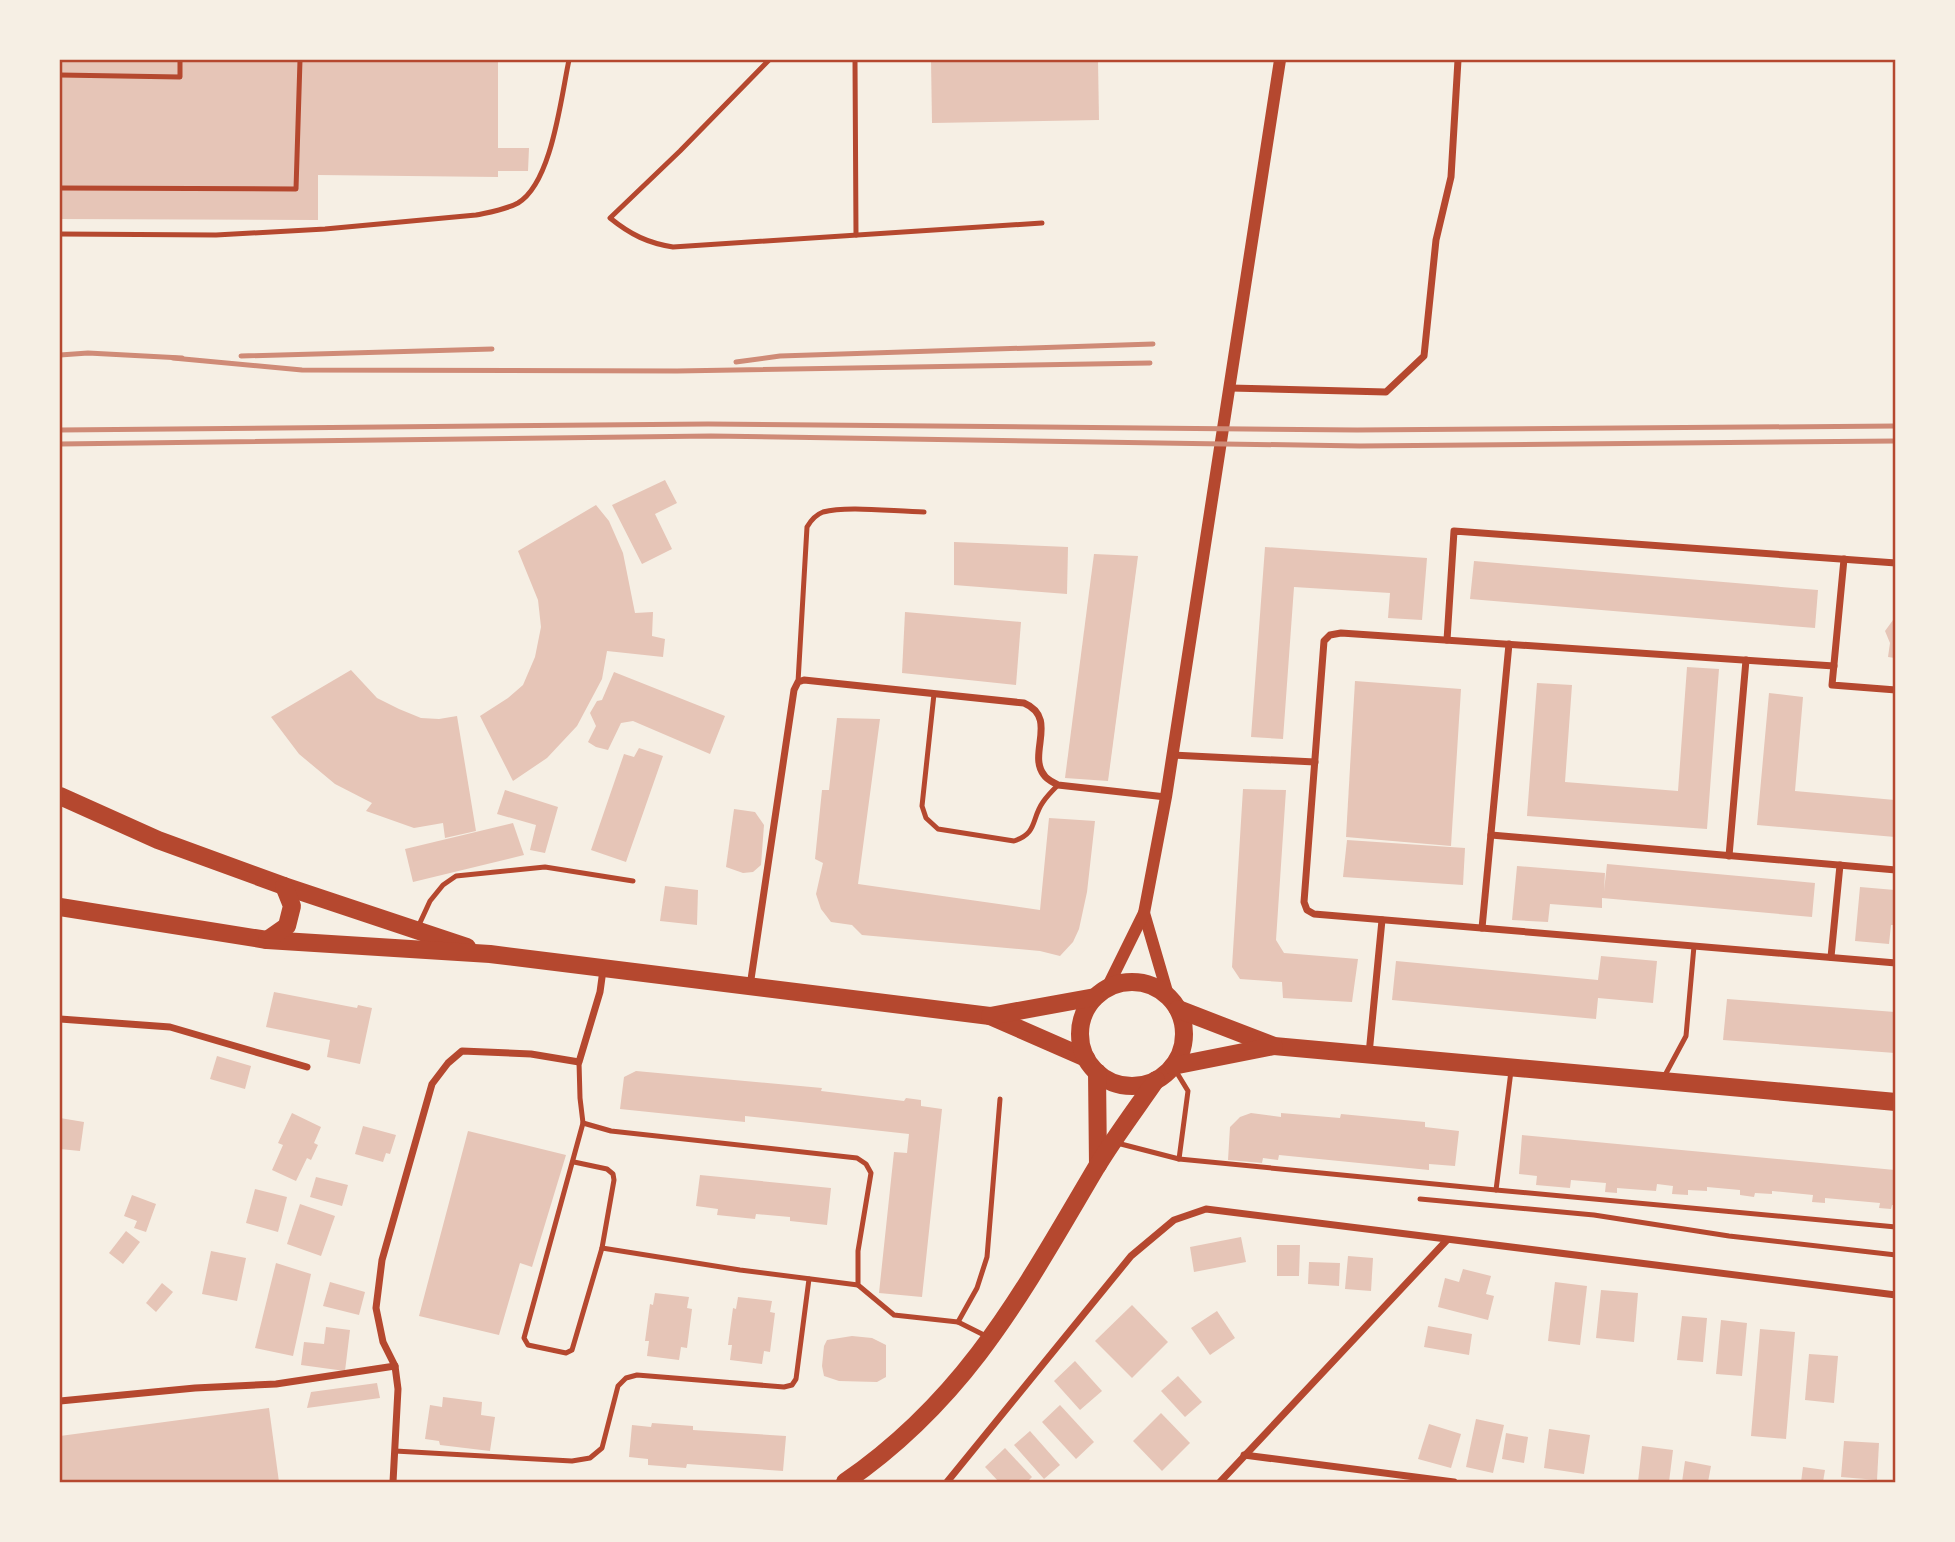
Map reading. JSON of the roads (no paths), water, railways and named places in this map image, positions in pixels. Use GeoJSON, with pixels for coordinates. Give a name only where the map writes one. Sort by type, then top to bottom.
{"type":"FeatureCollection","features":[{"type":"Feature","properties":{"kind":"main road"},"geometry":{"type":"LineString","coordinates":[[60,796],[158,840],[284,886],[490,954]]}},
{"type":"Feature","properties":{"kind":"main road"},"geometry":{"type":"LineString","coordinates":[[267,940],[287,926],[292,906],[284,886]]}},
{"type":"Feature","properties":{"kind":"main road"},"geometry":{"type":"LineString","coordinates":[[60,907],[267,940],[490,954],[990,1016],[1092,1065],[1110,1081],[1141,1085],[1156,1080]]}},
{"type":"Feature","properties":{"kind":"main road"},"geometry":{"type":"LineString","coordinates":[[990,1016],[1101,993],[1122,983],[1139,982],[1154,986],[1173,1002],[1274,1046]]}},
{"type":"Feature","properties":{"kind":"main road"},"geometry":{"type":"LineString","coordinates":[[1098,1166],[1092,1065],[1081,1043],[1081,1026],[1086,1011],[1101,993]]}},
{"type":"Feature","properties":{"kind":"main road"},"geometry":{"type":"LineString","coordinates":[[845,1482],[912,1430],[967,1370],[1015,1306],[1098,1166],[1156,1080],[1173,1066],[1180,1053],[1184,1038],[1183,1023],[1173,1002]]}},
{"type":"Feature","properties":{"kind":"main road"},"geometry":{"type":"LineString","coordinates":[[1173,1066],[1274,1046],[1895,1102]]}},
{"type":"Feature","properties":{"kind":"street"},"geometry":{"type":"LineString","coordinates":[[1101,993],[1144,912],[1166,797],[1280,60]]}},
{"type":"Feature","properties":{"kind":"street"},"geometry":{"type":"LineString","coordinates":[[1230,388],[1386,392],[1424,356],[1436,240],[1451,177],[1458,60]]}},
{"type":"Feature","properties":{"kind":"street"},"geometry":{"type":"LineString","coordinates":[[1447,640],[1454,531],[1895,563]]}},
{"type":"Feature","properties":{"kind":"street"},"geometry":{"type":"LineString","coordinates":[[1844,559],[1832,685],[1895,690]]}},
{"type":"Feature","properties":{"kind":"street"},"geometry":{"type":"LineString","coordinates":[[1834,667],[1340,633],[1330,635],[1324,641],[1304,902],[1307,910],[1314,914],[1895,963]]}},
{"type":"Feature","properties":{"kind":"street"},"geometry":{"type":"LineString","coordinates":[[1482,928],[1508,644]]}},
{"type":"Feature","properties":{"kind":"street"},"geometry":{"type":"LineString","coordinates":[[1729,856],[1746,660]]}},
{"type":"Feature","properties":{"kind":"street"},"geometry":{"type":"LineString","coordinates":[[750,986],[794,690],[798,682],[804,680],[1024,703],[1034,707],[1041,718],[1040,769],[1045,778],[1058,785],[1166,797]]}},
{"type":"Feature","properties":{"kind":"street"},"geometry":{"type":"LineString","coordinates":[[1172,755],[1315,762]]}},
{"type":"Feature","properties":{"kind":"street"},"geometry":{"type":"LineString","coordinates":[[1491,835],[1895,870]]}},
{"type":"Feature","properties":{"kind":"street"},"geometry":{"type":"LineString","coordinates":[[1831,957],[1840,865]]}},
{"type":"Feature","properties":{"kind":"street"},"geometry":{"type":"LineString","coordinates":[[1144,912],[1173,1002]]}},
{"type":"Feature","properties":{"kind":"street"},"geometry":{"type":"LineString","coordinates":[[1369,1054],[1382,919]]}},
{"type":"Feature","properties":{"kind":"street"},"geometry":{"type":"LineString","coordinates":[[393,1482],[398,1389],[395,1366],[383,1342],[376,1308],[382,1261],[432,1084],[448,1063],[462,1051],[531,1054],[579,1062],[600,992],[603,968]]}},
{"type":"Feature","properties":{"kind":"street"},"geometry":{"type":"LineString","coordinates":[[60,1019],[170,1027],[307,1067]]}},
{"type":"Feature","properties":{"kind":"street"},"geometry":{"type":"LineString","coordinates":[[947,1482],[1131,1256],[1174,1220],[1206,1209],[1895,1295]]}},
{"type":"Feature","properties":{"kind":"street"},"geometry":{"type":"LineString","coordinates":[[1220,1482],[1447,1240]]}},
{"type":"Feature","properties":{"kind":"street"},"geometry":{"type":"LineString","coordinates":[[60,1401],[195,1388],[286,1383],[395,1366]]}},
{"type":"Feature","properties":{"kind":"street"},"geometry":{"type":"LineString","coordinates":[[1244,1455],[1454,1482]]}},
{"type":"Feature","properties":{"kind":"lane"},"geometry":{"type":"LineString","coordinates":[[60,75],[180,77],[180,60]]}},
{"type":"Feature","properties":{"kind":"lane"},"geometry":{"type":"LineString","coordinates":[[60,188],[296,189],[300,60]]}},
{"type":"Feature","properties":{"kind":"lane"},"geometry":{"type":"LineString","coordinates":[[60,234],[216,235],[325,229],[498,211],[519,202],[535,186],[547,164],[569,60]]}},
{"type":"Feature","properties":{"kind":"lane"},"geometry":{"type":"LineString","coordinates":[[769,60],[610,218],[637,238],[673,247],[1042,223]]}},
{"type":"Feature","properties":{"kind":"lane"},"geometry":{"type":"LineString","coordinates":[[855,60],[856,235]]}},
{"type":"Feature","properties":{"kind":"lane"},"geometry":{"type":"LineString","coordinates":[[798,682],[807,527],[813,518],[823,512],[843,510],[923,512]]}},
{"type":"Feature","properties":{"kind":"lane"},"geometry":{"type":"LineString","coordinates":[[934,694],[922,806],[926,818],[938,829],[1013,841],[1026,837],[1041,804],[1058,785]]}},
{"type":"Feature","properties":{"kind":"lane"},"geometry":{"type":"LineString","coordinates":[[417,930],[430,901],[443,885],[456,876],[545,867],[633,881]]}},
{"type":"Feature","properties":{"kind":"lane"},"geometry":{"type":"LineString","coordinates":[[1662,1081],[1686,1036],[1694,946]]}},
{"type":"Feature","properties":{"kind":"lane"},"geometry":{"type":"LineString","coordinates":[[573,1162],[607,1169],[613,1174],[614,1180],[603,1248],[572,1350],[566,1353],[528,1345],[524,1338],[583,1123],[579,1062]]}},
{"type":"Feature","properties":{"kind":"lane"},"geometry":{"type":"LineString","coordinates":[[1173,1066],[1188,1091],[1179,1159]]}},
{"type":"Feature","properties":{"kind":"lane"},"geometry":{"type":"LineString","coordinates":[[1496,1190],[1511,1067]]}},
{"type":"Feature","properties":{"kind":"lane"},"geometry":{"type":"LineString","coordinates":[[958,1322],[978,1288],[987,1257],[1000,1098]]}},
{"type":"Feature","properties":{"kind":"lane"},"geometry":{"type":"LineString","coordinates":[[583,1123],[611,1131],[857,1158],[866,1164],[872,1173],[858,1251],[858,1285]]}},
{"type":"Feature","properties":{"kind":"lane"},"geometry":{"type":"LineString","coordinates":[[1114,1143],[1179,1159],[1895,1227]]}},
{"type":"Feature","properties":{"kind":"lane"},"geometry":{"type":"LineString","coordinates":[[1420,1199],[1594,1215],[1729,1236],[1895,1255]]}},
{"type":"Feature","properties":{"kind":"lane"},"geometry":{"type":"LineString","coordinates":[[1594,1215],[1596,1200]]}},
{"type":"Feature","properties":{"kind":"lane"},"geometry":{"type":"LineString","coordinates":[[603,1248],[858,1285],[894,1315],[958,1322],[991,1339]]}},
{"type":"Feature","properties":{"kind":"lane"},"geometry":{"type":"LineString","coordinates":[[395,1451],[572,1461],[590,1458],[602,1448],[618,1386],[626,1378],[637,1375],[784,1387],[792,1385],[796,1378],[809,1279]]}},
{"type":"Feature","properties":{"kind":"railway"},"geometry":{"type":"LineString","coordinates":[[736,362],[780,356],[1153,344]]}},
{"type":"Feature","properties":{"kind":"railway"},"geometry":{"type":"LineString","coordinates":[[241,356],[492,349]]}},
{"type":"Feature","properties":{"kind":"railway"},"geometry":{"type":"LineString","coordinates":[[60,355],[88,353],[182,358]]}},
{"type":"Feature","properties":{"kind":"railway"},"geometry":{"type":"LineString","coordinates":[[173,358],[302,370],[677,371],[1150,363]]}},
{"type":"Feature","properties":{"kind":"railway"},"geometry":{"type":"LineString","coordinates":[[60,430],[708,424],[1357,430],[1896,426]]}},
{"type":"Feature","properties":{"kind":"railway"},"geometry":{"type":"LineString","coordinates":[[60,444],[711,436],[1360,446],[1896,441]]}}]}
